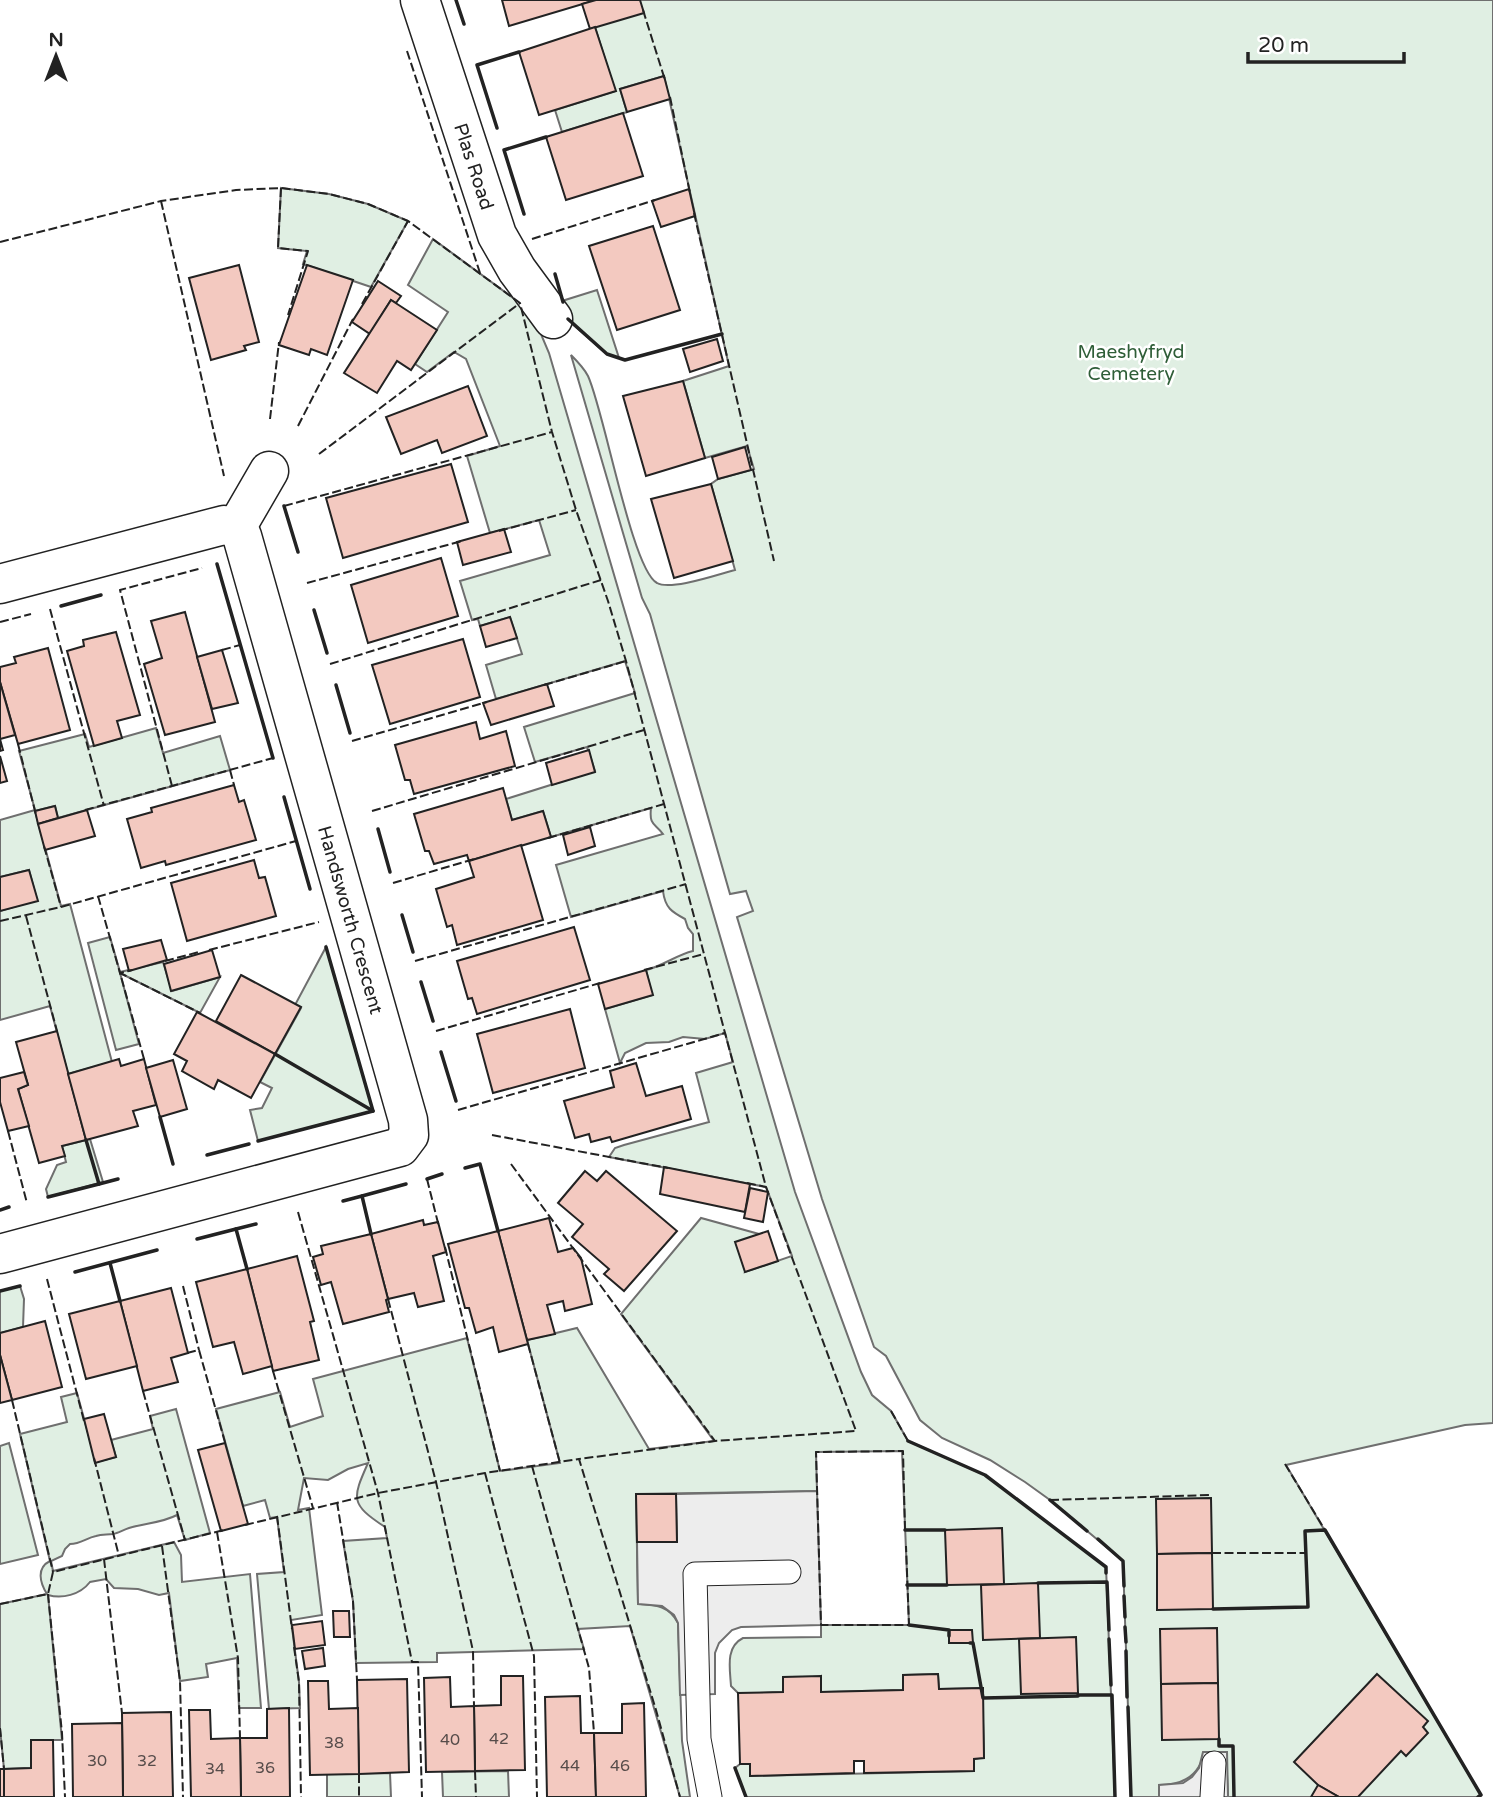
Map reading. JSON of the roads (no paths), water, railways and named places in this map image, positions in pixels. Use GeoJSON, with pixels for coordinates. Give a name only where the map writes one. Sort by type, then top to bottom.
{"type":"FeatureCollection","features":[{"type":"Feature","properties":{"kind":"street","name":"Plas Road"},"geometry":{"type":"LineString","coordinates":[[420,0],[497,235],[517,270],[553,319]]}},
{"type":"Feature","properties":{"kind":"street"},"geometry":{"type":"LineString","coordinates":[[0,583],[224,525],[236,528],[269,471]]}},
{"type":"Feature","properties":{"kind":"street","name":"Handsworth Crescent"},"geometry":{"type":"LineString","coordinates":[[0,1254],[400,1147],[409,1135],[408,1120],[242,536],[236,528]]}},
{"type":"Feature","properties":{"kind":"lane"},"geometry":{"type":"LineString","coordinates":[[710,1797],[699,1739],[695,1574],[789,1572]]}},
{"type":"Feature","properties":{"kind":"lane"},"geometry":{"type":"LineString","coordinates":[[1212,1797],[1214,1763]]}},
{"type":"Feature","properties":{"kind":"park label","name":"Maeshyfryd Cemetery"},"geometry":{"type":"Point","coordinates":[1131,362]}}]}
